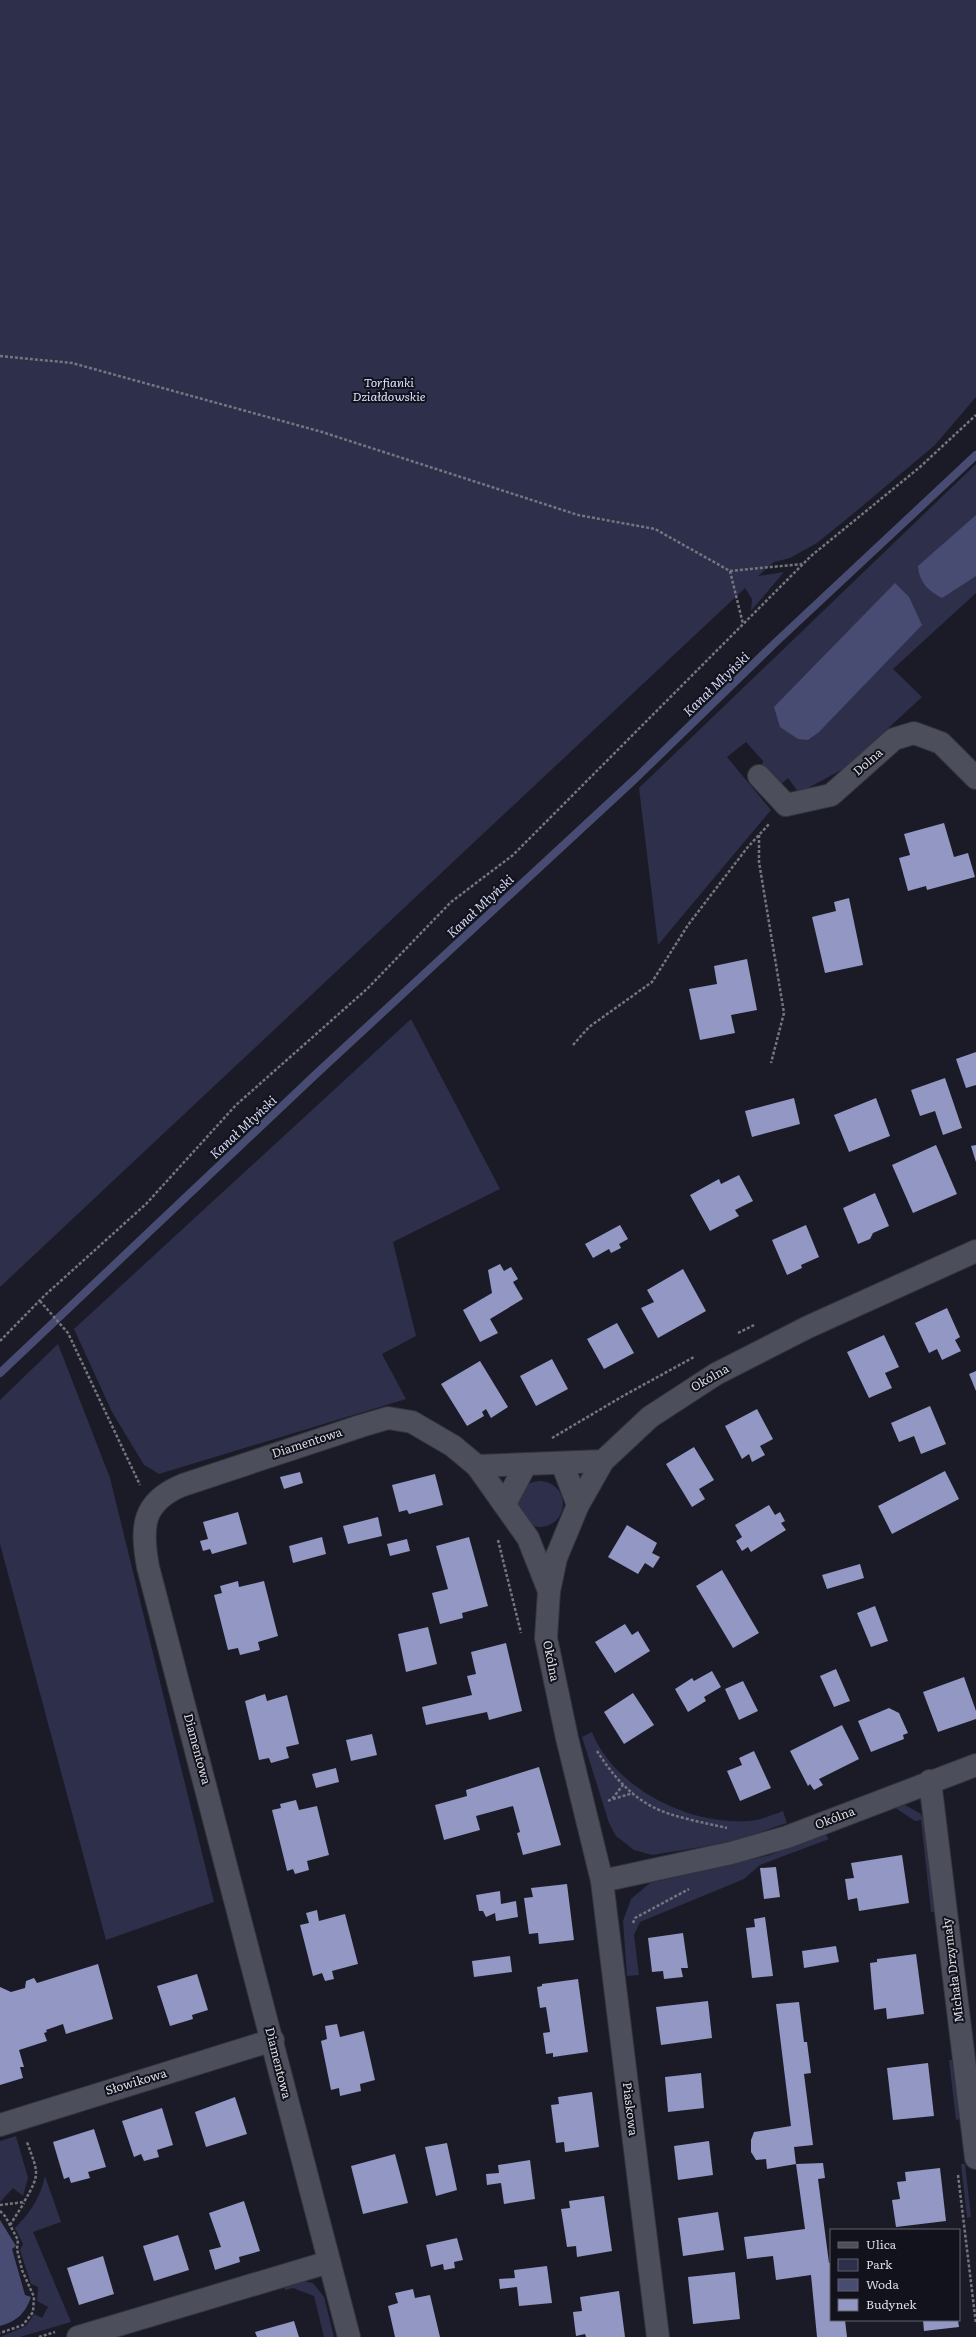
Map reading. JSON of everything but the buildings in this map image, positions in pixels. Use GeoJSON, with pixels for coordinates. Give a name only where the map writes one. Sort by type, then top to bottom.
{"type":"FeatureCollection","features":[{"type":"Feature","properties":{"kind":"street","name":"Dolna"},"geometry":{"type":"LineString","coordinates":[[786,805],[830,795],[894,739],[914,733],[941,743],[976,778]]}},
{"type":"Feature","properties":{"kind":"street"},"geometry":{"type":"LineString","coordinates":[[759,776],[786,805]]}},
{"type":"Feature","properties":{"kind":"street","name":"Okólna"},"geometry":{"type":"LineString","coordinates":[[976,1251],[808,1327],[716,1374],[650,1417],[603,1461],[578,1505],[556,1558],[549,1591],[546,1638],[567,1738],[602,1881],[731,1853],[787,1837],[930,1781],[976,1765]]}},
{"type":"Feature","properties":{"kind":"street","name":"Diamentowa"},"geometry":{"type":"LineString","coordinates":[[349,2337],[273,2040],[148,1567],[143,1539],[147,1517],[153,1508],[170,1490],[183,1484],[388,1418],[412,1422],[425,1428],[453,1446],[477,1466],[528,1538],[549,1591]]}},
{"type":"Feature","properties":{"kind":"street"},"geometry":{"type":"LineString","coordinates":[[477,1466],[603,1461]]}},
{"type":"Feature","properties":{"kind":"street"},"geometry":{"type":"LineString","coordinates":[[562,1463],[578,1505]]}},
{"type":"Feature","properties":{"kind":"street"},"geometry":{"type":"LineString","coordinates":[[505,1504],[526,1464]]}},
{"type":"Feature","properties":{"kind":"street"},"geometry":{"type":"LineString","coordinates":[[528,1538],[545,1538],[567,1532]]}},
{"type":"Feature","properties":{"kind":"street","name":"Michała Drzymały"},"geometry":{"type":"LineString","coordinates":[[930,1781],[976,2158]]}},
{"type":"Feature","properties":{"kind":"street","name":"Piaskowa"},"geometry":{"type":"LineString","coordinates":[[602,1881],[658,2337]]}},
{"type":"Feature","properties":{"kind":"street","name":"Słowikowa"},"geometry":{"type":"LineString","coordinates":[[0,2124],[273,2040]]}},
{"type":"Feature","properties":{"kind":"street"},"geometry":{"type":"LineString","coordinates":[[78,2337],[329,2262]]}},
{"type":"Feature","properties":{"kind":"path"},"geometry":{"type":"LineString","coordinates":[[0,356],[72,363],[322,432],[578,515],[655,529],[730,571],[803,564]]}},
{"type":"Feature","properties":{"kind":"path"},"geometry":{"type":"LineString","coordinates":[[0,1341],[40,1301],[146,1204],[236,1105],[368,988],[451,902],[513,854],[803,564],[920,466],[976,415]]}},
{"type":"Feature","properties":{"kind":"path"},"geometry":{"type":"LineString","coordinates":[[730,571],[743,624]]}},
{"type":"Feature","properties":{"kind":"path"},"geometry":{"type":"LineString","coordinates":[[574,1045],[589,1027],[652,982],[688,925],[759,834],[786,805]]}},
{"type":"Feature","properties":{"kind":"path"},"geometry":{"type":"LineString","coordinates":[[759,834],[759,862],[784,1013],[771,1063]]}},
{"type":"Feature","properties":{"kind":"path"},"geometry":{"type":"LineString","coordinates":[[40,1301],[68,1334],[132,1471],[153,1508]]}},
{"type":"Feature","properties":{"kind":"path"},"geometry":{"type":"LineString","coordinates":[[593,1745],[607,1768],[623,1785],[653,1808],[728,1828]]}},
{"type":"Feature","properties":{"kind":"path"},"geometry":{"type":"LineString","coordinates":[[612,1799],[623,1785]]}},
{"type":"Feature","properties":{"kind":"path"},"geometry":{"type":"LineString","coordinates":[[605,1802],[633,1793]]}},
{"type":"Feature","properties":{"kind":"path"},"geometry":{"type":"LineString","coordinates":[[629,1930],[635,1918],[692,1887]]}},
{"type":"Feature","properties":{"kind":"path"},"geometry":{"type":"LineString","coordinates":[[10,2225],[36,2182],[36,2169],[25,2137]]}},
{"type":"Feature","properties":{"kind":"path"},"geometry":{"type":"LineString","coordinates":[[0,2205],[24,2202]]}},
{"type":"Feature","properties":{"kind":"path"},"geometry":{"type":"LineString","coordinates":[[0,2211],[18,2240],[17,2249],[22,2270],[34,2297],[33,2312],[23,2325],[0,2333]]}},
{"type":"Feature","properties":{"kind":"green space","name":"Torfianki Działdowskie"},"geometry":{"type":"Polygon","coordinates":[[[0,0],[976,0],[976,397],[935,445],[854,513],[817,543],[790,558],[774,562],[758,576],[784,572],[751,611],[752,599],[745,588],[0,1287],[0,0]]]}},
{"type":"Feature","properties":{"kind":"green space"},"geometry":{"type":"Polygon","coordinates":[[[976,464],[976,593],[893,669],[922,697],[845,768],[799,793],[788,778],[779,786],[762,767],[763,761],[746,742],[727,757],[771,810],[658,945],[639,788],[976,464]]]}},
{"type":"Feature","properties":{"kind":"green space"},"geometry":{"type":"Polygon","coordinates":[[[411,1019],[500,1189],[393,1242],[416,1336],[382,1354],[406,1399],[159,1474],[144,1465],[112,1412],[74,1329],[411,1019]]]}},
{"type":"Feature","properties":{"kind":"green space"},"geometry":{"type":"Polygon","coordinates":[[[58,1344],[110,1478],[214,1902],[106,1940],[0,1544],[0,1400],[58,1344]]]}},
{"type":"Feature","properties":{"kind":"green space"},"geometry":{"type":"Polygon","coordinates":[[[536,1481],[544,1481],[553,1485],[559,1491],[563,1504],[559,1517],[553,1523],[544,1527],[536,1527],[527,1523],[521,1517],[517,1508],[517,1500],[521,1491],[527,1485],[536,1481]]]}},
{"type":"Feature","properties":{"kind":"green space"},"geometry":{"type":"Polygon","coordinates":[[[592,1732],[603,1752],[617,1770],[635,1786],[656,1799],[701,1817],[725,1821],[756,1820],[783,1811],[787,1823],[740,1839],[702,1847],[652,1855],[634,1850],[616,1836],[609,1823],[582,1737],[592,1732]]]}},
{"type":"Feature","properties":{"kind":"green space"},"geometry":{"type":"Polygon","coordinates":[[[905,1805],[921,1814],[924,1821],[935,1912],[931,1912],[921,1820],[915,1821],[894,1807],[905,1805]]]}},
{"type":"Feature","properties":{"kind":"green space"},"geometry":{"type":"Polygon","coordinates":[[[825,1834],[829,1839],[760,1865],[744,1879],[640,1922],[634,1935],[639,1975],[627,1976],[623,1921],[631,1899],[650,1883],[770,1855],[825,1834]]]}},
{"type":"Feature","properties":{"kind":"green space"},"geometry":{"type":"Polygon","coordinates":[[[949,2060],[952,2060],[960,2119],[956,2120],[949,2060]]]}},
{"type":"Feature","properties":{"kind":"green space"},"geometry":{"type":"Polygon","coordinates":[[[16,2136],[28,2178],[23,2196],[13,2188],[0,2202],[0,2141],[16,2136]]]}},
{"type":"Feature","properties":{"kind":"green space"},"geometry":{"type":"Polygon","coordinates":[[[961,2164],[965,2164],[971,2217],[967,2218],[961,2164]]]}},
{"type":"Feature","properties":{"kind":"green space"},"geometry":{"type":"Polygon","coordinates":[[[45,2176],[61,2222],[33,2232],[71,2322],[20,2337],[0,2337],[26,2326],[34,2314],[42,2318],[48,2307],[37,2301],[38,2287],[31,2284],[20,2250],[23,2244],[15,2228],[26,2216],[38,2198],[45,2176]]]}},
{"type":"Feature","properties":{"kind":"green space"},"geometry":{"type":"Polygon","coordinates":[[[297,2280],[313,2283],[324,2297],[334,2337],[324,2337],[314,2296],[293,2288],[285,2290],[284,2284],[297,2280]]]}},
{"type":"Feature","properties":{"kind":"water"},"geometry":{"type":"Polygon","coordinates":[[[976,515],[976,576],[942,598],[932,592],[922,581],[918,566],[976,515]]]}},
{"type":"Feature","properties":{"kind":"water"},"geometry":{"type":"Polygon","coordinates":[[[895,583],[909,597],[922,625],[819,732],[808,740],[798,739],[780,727],[774,707],[895,583]]]}},
{"type":"Feature","properties":{"kind":"water"},"geometry":{"type":"Polygon","coordinates":[[[0,2220],[16,2246],[12,2249],[25,2295],[31,2297],[20,2316],[11,2322],[0,2326],[0,2220]]]}},
{"type":"Feature","properties":{"kind":"waterway","name":"Kanał Młyński"},"geometry":{"type":"LineString","coordinates":[[0,1373],[315,1075],[636,778],[775,643],[976,455]]}}]}
